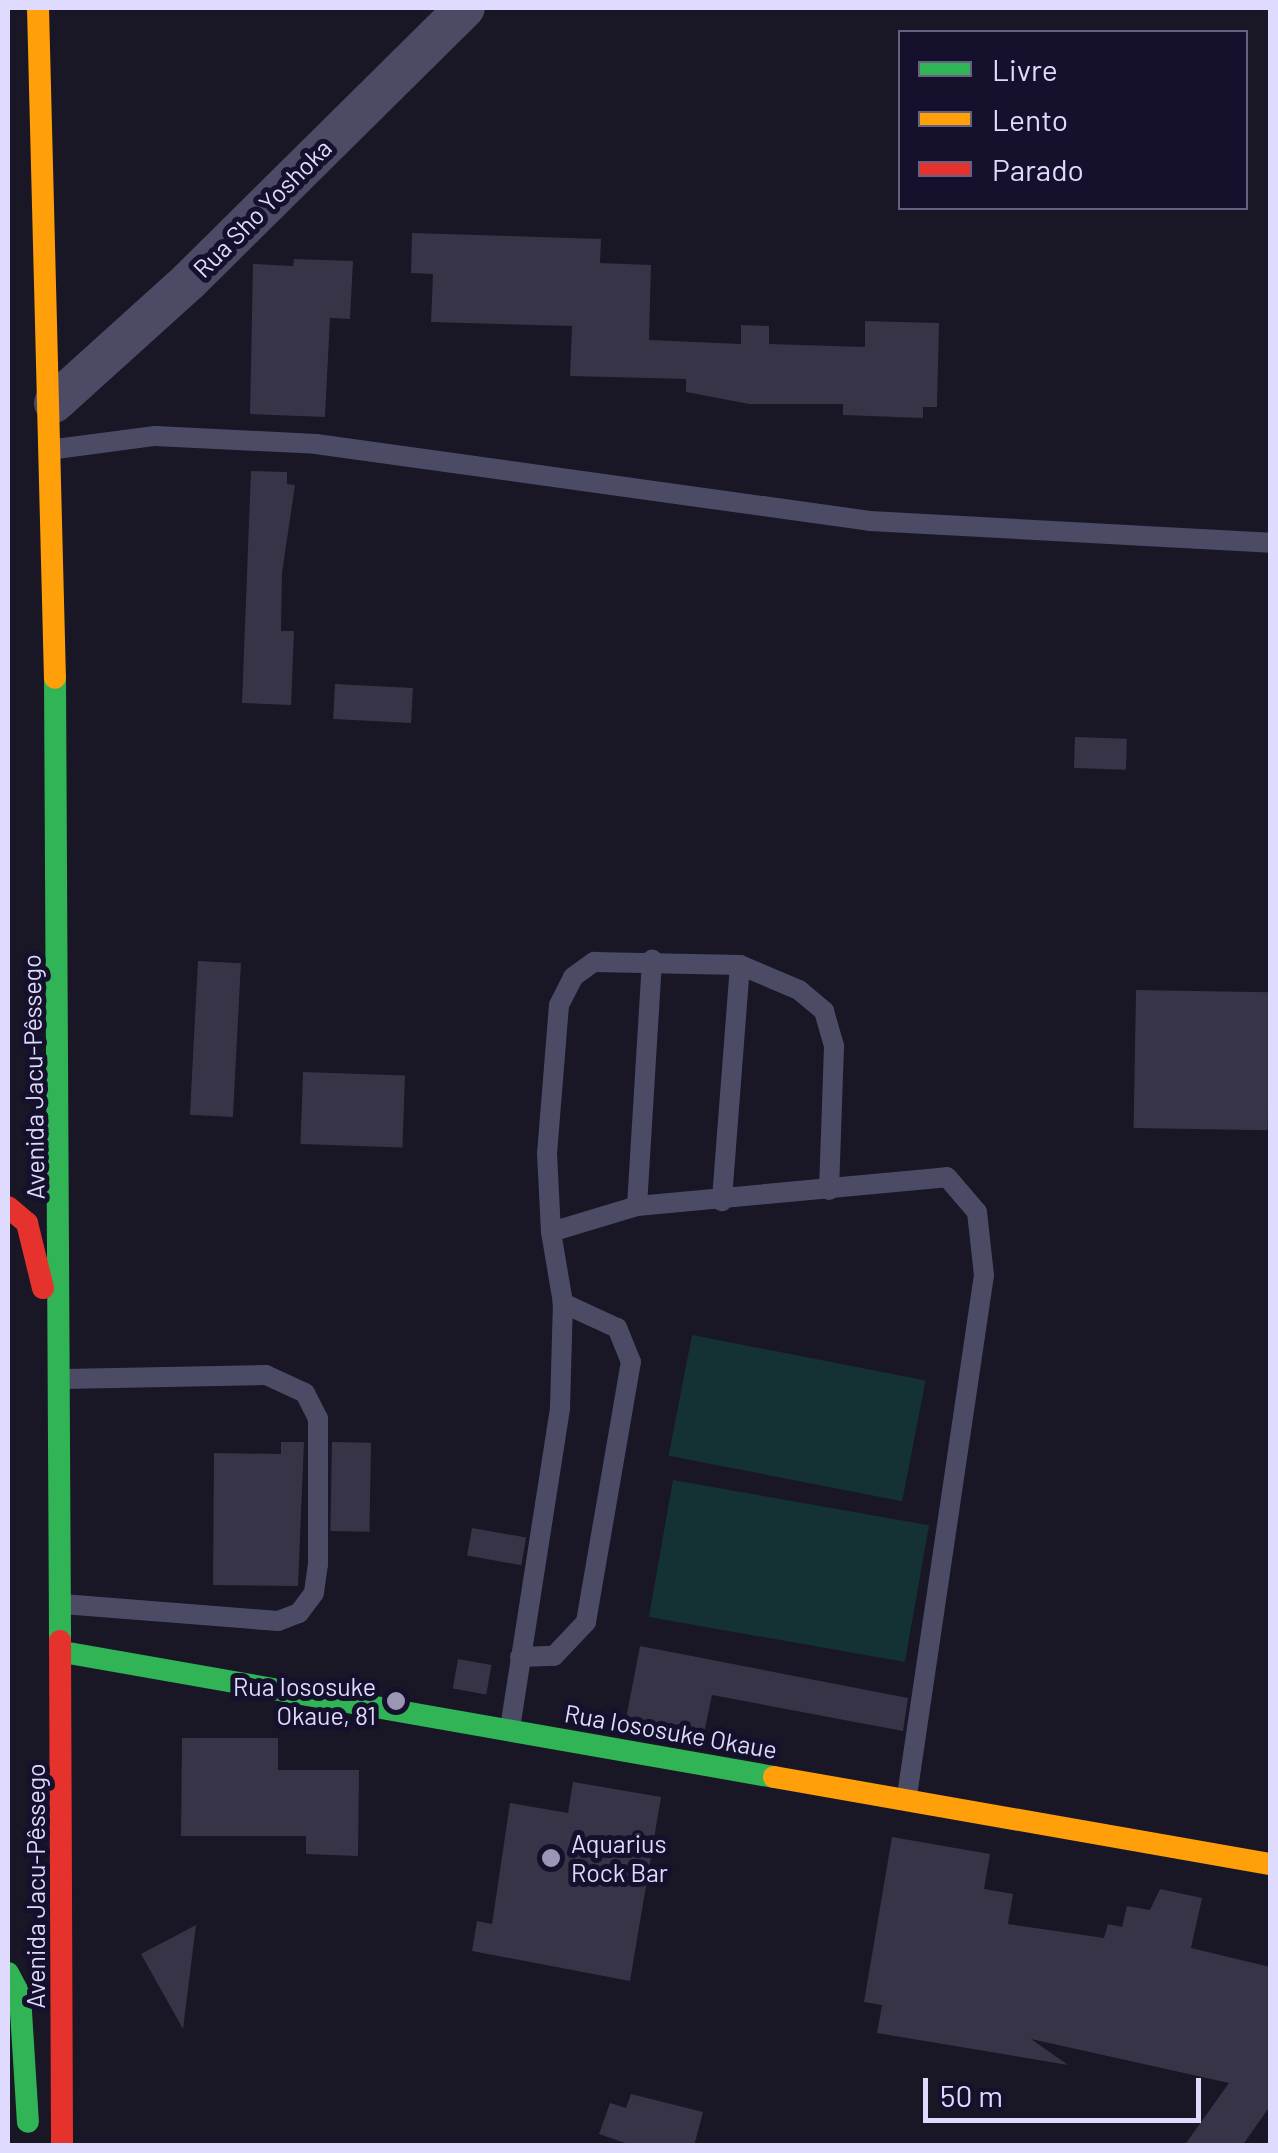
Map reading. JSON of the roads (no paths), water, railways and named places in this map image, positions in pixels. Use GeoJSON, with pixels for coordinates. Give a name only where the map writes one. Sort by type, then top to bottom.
{"type":"FeatureCollection","features":[{"type":"Feature","properties":{"kind":"main road","name":"Avenida Jacu-Pêssego"},"geometry":{"type":"LineString","coordinates":[[38,8],[54,403],[63,1380],[62,2146]]}},
{"type":"Feature","properties":{"kind":"main road"},"geometry":{"type":"LineString","coordinates":[[32,1171],[61,1142]]}},
{"type":"Feature","properties":{"kind":"main road"},"geometry":{"type":"LineString","coordinates":[[8,1206],[32,1236],[63,1380]]}},
{"type":"Feature","properties":{"kind":"main road","name":"Rua Iososuke Okaue"},"geometry":{"type":"LineString","coordinates":[[63,1652],[1270,1864]]}},
{"type":"Feature","properties":{"kind":"main road"},"geometry":{"type":"LineString","coordinates":[[8,1973],[20,1996],[29,2146]]}},
{"type":"Feature","properties":{"kind":"street","name":"Rua Sho Yoshoka"},"geometry":{"type":"LineString","coordinates":[[54,403],[190,281],[465,8]]}},
{"type":"Feature","properties":{"kind":"lane"},"geometry":{"type":"LineString","coordinates":[[54,449],[155,436],[316,444],[870,521],[1270,542]]}},
{"type":"Feature","properties":{"kind":"lane"},"geometry":{"type":"LineString","coordinates":[[638,1206],[652,960]]}},
{"type":"Feature","properties":{"kind":"lane"},"geometry":{"type":"LineString","coordinates":[[510,1730],[560,1408],[562,1303],[551,1232],[547,1154],[558,1005],[573,977],[594,962],[652,960],[740,965],[799,990],[824,1012],[834,1047],[829,1190]]}},
{"type":"Feature","properties":{"kind":"lane"},"geometry":{"type":"LineString","coordinates":[[722,1202],[740,965]]}},
{"type":"Feature","properties":{"kind":"lane"},"geometry":{"type":"LineString","coordinates":[[551,1232],[638,1206],[722,1202],[947,1177],[971,1200],[983,1244],[906,1801]]}},
{"type":"Feature","properties":{"kind":"lane"},"geometry":{"type":"LineString","coordinates":[[520,1657],[554,1656],[586,1622],[631,1362],[617,1328],[562,1303]]}},
{"type":"Feature","properties":{"kind":"lane"},"geometry":{"type":"LineString","coordinates":[[63,1380],[266,1376],[305,1393],[318,1418],[318,1564],[314,1593],[299,1613],[278,1621],[63,1604]]}},
{"type":"Feature","properties":{"kind":"place","name":"Rua Iososuke Okaue, 81"},"geometry":{"type":"Point","coordinates":[396,1701]}},
{"type":"Feature","properties":{"kind":"place","name":"Aquarius Rock Bar"},"geometry":{"type":"Point","coordinates":[551,1858]}}]}
